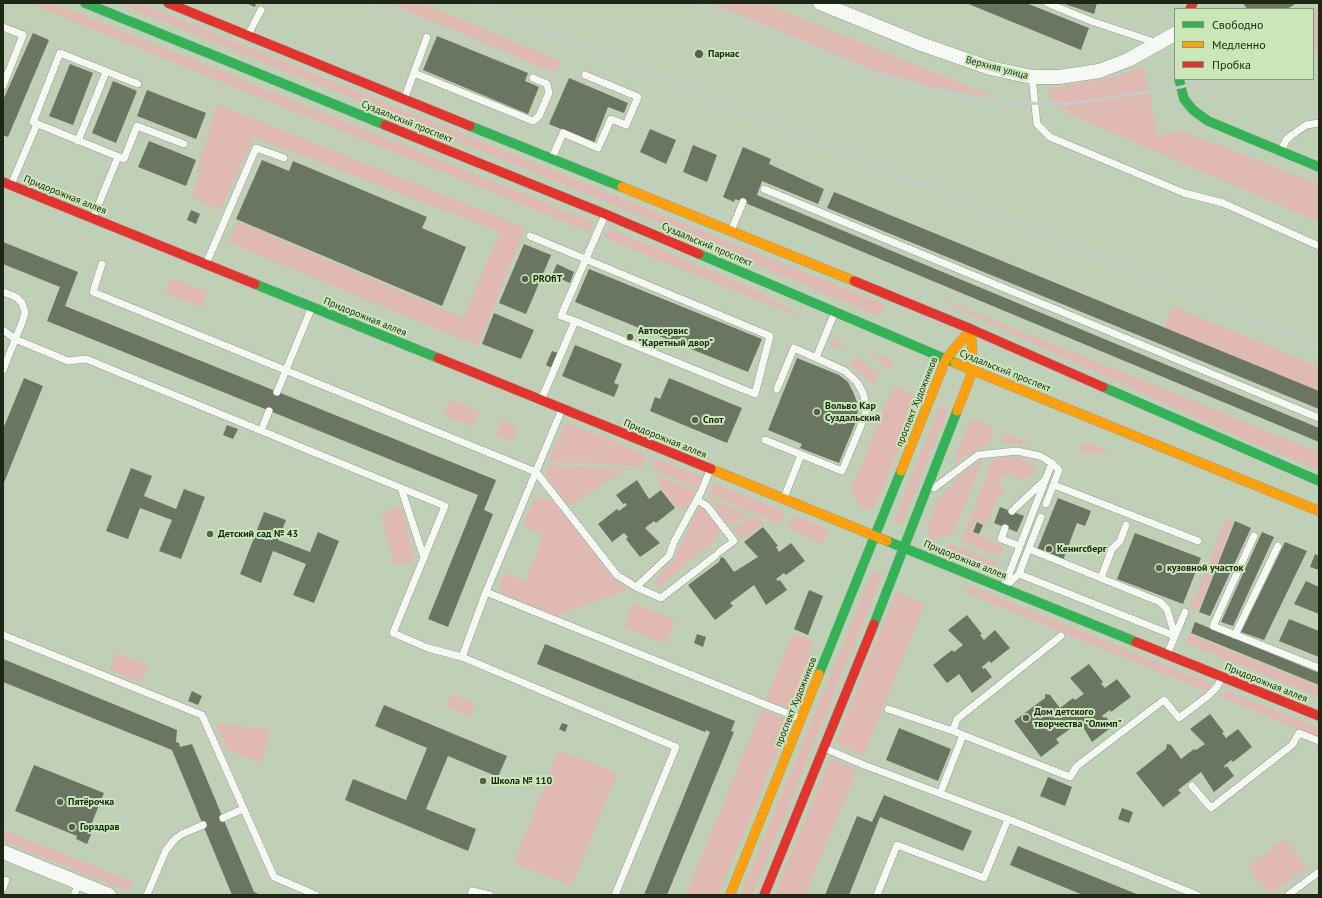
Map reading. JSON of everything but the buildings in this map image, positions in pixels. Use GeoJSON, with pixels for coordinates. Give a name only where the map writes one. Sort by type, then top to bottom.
{"type":"FeatureCollection","features":[{"type":"Feature","properties":{"kind":"street","name":"Суздальский проспект"},"geometry":{"type":"LineString","coordinates":[[84,3],[605,214],[946,359],[1319,510]]}},
{"type":"Feature","properties":{"kind":"street","name":"Суздальский проспект"},"geometry":{"type":"LineString","coordinates":[[168,3],[971,329],[1319,481]]}},
{"type":"Feature","properties":{"kind":"street","name":"Верхняя улица"},"geometry":{"type":"LineString","coordinates":[[820,3],[922,44],[990,68],[1032,77],[1060,77],[1099,71],[1128,60],[1174,35]]}},
{"type":"Feature","properties":{"kind":"street"},"geometry":{"type":"LineString","coordinates":[[1179,80],[1184,99],[1193,110],[1208,121],[1319,167]]}},
{"type":"Feature","properties":{"kind":"street","name":"Придорожная аллея"},"geometry":{"type":"LineString","coordinates":[[7,184],[904,548],[1004,587],[1041,594],[1167,655],[1319,716]]}},
{"type":"Feature","properties":{"kind":"street"},"geometry":{"type":"LineString","coordinates":[[764,895],[904,548],[973,370],[971,329]]}},
{"type":"Feature","properties":{"kind":"street","name":"проспект Художников"},"geometry":{"type":"LineString","coordinates":[[730,895],[946,359],[971,329]]}},
{"type":"Feature","properties":{"kind":"street"},"geometry":{"type":"LineString","coordinates":[[3,852],[76,889],[109,895]]}},
{"type":"Feature","properties":{"kind":"lane"},"geometry":{"type":"LineString","coordinates":[[1047,3],[1091,21],[1158,43]]}},
{"type":"Feature","properties":{"kind":"lane"},"geometry":{"type":"LineString","coordinates":[[248,35],[261,10]]}},
{"type":"Feature","properties":{"kind":"lane"},"geometry":{"type":"LineString","coordinates":[[3,27],[23,35],[3,86]]}},
{"type":"Feature","properties":{"kind":"lane"},"geometry":{"type":"LineString","coordinates":[[404,99],[427,37]]}},
{"type":"Feature","properties":{"kind":"lane"},"geometry":{"type":"LineString","coordinates":[[138,84],[60,53],[33,122],[124,159],[137,126],[184,144]]}},
{"type":"Feature","properties":{"kind":"lane"},"geometry":{"type":"LineString","coordinates":[[78,141],[106,72]]}},
{"type":"Feature","properties":{"kind":"lane"},"geometry":{"type":"LineString","coordinates":[[414,73],[533,121],[539,116],[549,93],[547,84],[533,78]]}},
{"type":"Feature","properties":{"kind":"lane"},"geometry":{"type":"LineString","coordinates":[[552,158],[563,133],[598,148],[611,119],[626,125],[638,97],[585,75]]}},
{"type":"Feature","properties":{"kind":"lane"},"geometry":{"type":"LineString","coordinates":[[1032,77],[1037,124],[1050,137],[1184,193],[1223,203],[1319,246]]}},
{"type":"Feature","properties":{"kind":"lane"},"geometry":{"type":"LineString","coordinates":[[1281,151],[1286,140],[1292,135],[1306,125],[1319,123]]}},
{"type":"Feature","properties":{"kind":"lane"},"geometry":{"type":"LineString","coordinates":[[7,184],[37,124]]}},
{"type":"Feature","properties":{"kind":"lane"},"geometry":{"type":"LineString","coordinates":[[206,264],[256,148],[284,158]]}},
{"type":"Feature","properties":{"kind":"lane"},"geometry":{"type":"LineString","coordinates":[[93,218],[118,157]]}},
{"type":"Feature","properties":{"kind":"lane"},"geometry":{"type":"LineString","coordinates":[[764,189],[1319,418]]}},
{"type":"Feature","properties":{"kind":"lane"},"geometry":{"type":"LineString","coordinates":[[731,232],[743,202]]}},
{"type":"Feature","properties":{"kind":"lane"},"geometry":{"type":"LineString","coordinates":[[530,236],[585,259],[770,336],[754,394],[561,316],[585,259],[605,214]]}},
{"type":"Feature","properties":{"kind":"lane"},"geometry":{"type":"LineString","coordinates":[[102,264],[93,292],[536,472],[617,575],[636,587],[661,598],[734,541],[707,506],[697,500]]}},
{"type":"Feature","properties":{"kind":"lane"},"geometry":{"type":"LineString","coordinates":[[3,292],[16,297],[22,303],[25,312],[3,370]]}},
{"type":"Feature","properties":{"kind":"lane"},"geometry":{"type":"LineString","coordinates":[[277,392],[312,307]]}},
{"type":"Feature","properties":{"kind":"lane"},"geometry":{"type":"LineString","coordinates":[[816,358],[835,312]]}},
{"type":"Feature","properties":{"kind":"lane"},"geometry":{"type":"LineString","coordinates":[[541,400],[575,321]]}},
{"type":"Feature","properties":{"kind":"lane"},"geometry":{"type":"LineString","coordinates":[[3,330],[15,339],[68,361],[86,359],[445,506],[393,633],[428,648],[462,657],[676,747],[615,895]]}},
{"type":"Feature","properties":{"kind":"lane"},"geometry":{"type":"LineString","coordinates":[[765,440],[842,471],[864,416],[866,404],[857,382],[845,370],[794,348],[778,390]]}},
{"type":"Feature","properties":{"kind":"lane"},"geometry":{"type":"LineString","coordinates":[[462,657],[486,592],[562,409]]}},
{"type":"Feature","properties":{"kind":"lane"},"geometry":{"type":"LineString","coordinates":[[261,431],[269,410]]}},
{"type":"Feature","properties":{"kind":"lane"},"geometry":{"type":"LineString","coordinates":[[924,495],[959,467],[978,455],[1017,451],[1040,456],[1052,463],[1059,470],[1046,504]]}},
{"type":"Feature","properties":{"kind":"lane"},"geometry":{"type":"LineString","coordinates":[[784,499],[801,455]]}},
{"type":"Feature","properties":{"kind":"lane"},"geometry":{"type":"LineString","coordinates":[[1004,587],[1052,463]]}},
{"type":"Feature","properties":{"kind":"lane"},"geometry":{"type":"LineString","coordinates":[[636,587],[670,556],[674,542],[697,500],[711,469]]}},
{"type":"Feature","properties":{"kind":"lane"},"geometry":{"type":"LineString","coordinates":[[1012,511],[1046,480]]}},
{"type":"Feature","properties":{"kind":"lane"},"geometry":{"type":"LineString","coordinates":[[1054,485],[1198,541]]}},
{"type":"Feature","properties":{"kind":"lane"},"geometry":{"type":"LineString","coordinates":[[401,488],[424,558]]}},
{"type":"Feature","properties":{"kind":"lane"},"geometry":{"type":"LineString","coordinates":[[1004,587],[1019,574],[1041,517]]}},
{"type":"Feature","properties":{"kind":"lane"},"geometry":{"type":"LineString","coordinates":[[1101,578],[1112,548],[1120,541],[1126,525]]}},
{"type":"Feature","properties":{"kind":"lane"},"geometry":{"type":"LineString","coordinates":[[1005,528],[1001,539],[1020,546]]}},
{"type":"Feature","properties":{"kind":"lane"},"geometry":{"type":"LineString","coordinates":[[1254,536],[1213,626],[1319,668]]}},
{"type":"Feature","properties":{"kind":"lane"},"geometry":{"type":"LineString","coordinates":[[1236,635],[1278,546]]}},
{"type":"Feature","properties":{"kind":"lane"},"geometry":{"type":"LineString","coordinates":[[1029,549],[1160,602],[1167,610],[1175,636]]}},
{"type":"Feature","properties":{"kind":"lane"},"geometry":{"type":"LineString","coordinates":[[1019,574],[1041,594],[1175,636]]}},
{"type":"Feature","properties":{"kind":"lane"},"geometry":{"type":"LineString","coordinates":[[486,592],[801,718]]}},
{"type":"Feature","properties":{"kind":"lane"},"geometry":{"type":"LineString","coordinates":[[1167,655],[1185,612]]}},
{"type":"Feature","properties":{"kind":"lane"},"geometry":{"type":"LineString","coordinates":[[3,635],[202,714],[243,810],[274,877],[316,895]]}},
{"type":"Feature","properties":{"kind":"lane"},"geometry":{"type":"LineString","coordinates":[[953,731],[957,719],[1061,636]]}},
{"type":"Feature","properties":{"kind":"lane"},"geometry":{"type":"LineString","coordinates":[[888,709],[953,731],[1070,777],[1077,766],[1164,700],[1179,718],[1208,696],[1217,687],[1222,677]]}},
{"type":"Feature","properties":{"kind":"lane"},"geometry":{"type":"LineString","coordinates":[[1192,786],[1211,808],[1292,745],[1299,733],[1319,741]]}},
{"type":"Feature","properties":{"kind":"lane"},"geometry":{"type":"LineString","coordinates":[[940,794],[963,735]]}},
{"type":"Feature","properties":{"kind":"lane"},"geometry":{"type":"LineString","coordinates":[[824,748],[1008,819],[1197,895]]}},
{"type":"Feature","properties":{"kind":"lane"},"geometry":{"type":"LineString","coordinates":[[223,818],[243,810]]}},
{"type":"Feature","properties":{"kind":"lane"},"geometry":{"type":"LineString","coordinates":[[877,895],[897,845],[984,878],[1008,819]]}},
{"type":"Feature","properties":{"kind":"lane"},"geometry":{"type":"LineString","coordinates":[[147,895],[166,850],[175,839],[182,834],[203,825]]}},
{"type":"Feature","properties":{"kind":"lane"},"geometry":{"type":"LineString","coordinates":[[1288,895],[1319,872]]}},
{"type":"Feature","properties":{"kind":"lane"},"geometry":{"type":"LineString","coordinates":[[3,888],[6,880]]}},
{"type":"Feature","properties":{"kind":"lane"},"geometry":{"type":"LineString","coordinates":[[471,895],[472,891],[490,895]]}},
{"type":"Feature","properties":{"kind":"shaded area"},"geometry":{"type":"Polygon","coordinates":[[[28,3],[53,3],[590,221],[592,233],[28,3]]]}},
{"type":"Feature","properties":{"kind":"shaded area"},"geometry":{"type":"Polygon","coordinates":[[[118,3],[139,3],[885,305],[880,317],[683,233],[118,3]]]}},
{"type":"Feature","properties":{"kind":"shaded area"},"geometry":{"type":"Polygon","coordinates":[[[389,3],[421,3],[560,61],[556,73],[389,3]]]}},
{"type":"Feature","properties":{"kind":"shaded area"},"geometry":{"type":"Polygon","coordinates":[[[712,3],[763,3],[1000,99],[930,86],[877,71],[712,3]]]}},
{"type":"Feature","properties":{"kind":"shaded area"},"geometry":{"type":"Polygon","coordinates":[[[1319,5],[1319,51],[1314,52],[1314,8],[1319,5]]]}},
{"type":"Feature","properties":{"kind":"shaded area"},"geometry":{"type":"Polygon","coordinates":[[[1143,66],[1158,136],[1182,131],[1319,184],[1319,222],[1071,115],[1049,99],[1049,89],[1122,75],[1143,66]]]}},
{"type":"Feature","properties":{"kind":"shaded area"},"geometry":{"type":"Polygon","coordinates":[[[217,104],[525,228],[478,346],[228,242],[237,221],[463,318],[500,232],[254,137],[220,210],[191,197],[200,173],[197,171],[217,104]]]}},
{"type":"Feature","properties":{"kind":"shaded area"},"geometry":{"type":"Polygon","coordinates":[[[611,229],[758,291],[796,313],[795,315],[603,237],[611,229]]]}},
{"type":"Feature","properties":{"kind":"shaded area"},"geometry":{"type":"Polygon","coordinates":[[[171,278],[208,292],[202,307],[165,293],[171,278]]]}},
{"type":"Feature","properties":{"kind":"shaded area"},"geometry":{"type":"Polygon","coordinates":[[[944,300],[1319,452],[1319,470],[1236,436],[941,301],[944,300]]]}},
{"type":"Feature","properties":{"kind":"shaded area"},"geometry":{"type":"Polygon","coordinates":[[[1175,307],[1319,367],[1319,391],[1164,327],[1172,308],[1175,307]]]}},
{"type":"Feature","properties":{"kind":"shaded area"},"geometry":{"type":"Polygon","coordinates":[[[832,338],[850,352],[829,344],[832,338]]]}},
{"type":"Feature","properties":{"kind":"shaded area"},"geometry":{"type":"Polygon","coordinates":[[[867,350],[894,361],[890,371],[867,350]]]}},
{"type":"Feature","properties":{"kind":"shaded area"},"geometry":{"type":"Polygon","coordinates":[[[856,356],[878,375],[874,385],[850,364],[856,356]]]}},
{"type":"Feature","properties":{"kind":"shaded area"},"geometry":{"type":"Polygon","coordinates":[[[895,386],[919,397],[878,499],[873,507],[863,511],[851,490],[892,390],[895,386]]]}},
{"type":"Feature","properties":{"kind":"shaded area"},"geometry":{"type":"Polygon","coordinates":[[[451,400],[480,412],[473,427],[444,415],[451,400]]]}},
{"type":"Feature","properties":{"kind":"shaded area"},"geometry":{"type":"Polygon","coordinates":[[[940,406],[948,410],[902,523],[899,525],[895,523],[894,519],[940,406]]]}},
{"type":"Feature","properties":{"kind":"shaded area"},"geometry":{"type":"Polygon","coordinates":[[[971,418],[989,425],[994,431],[988,445],[974,451],[953,464],[971,418]]]}},
{"type":"Feature","properties":{"kind":"shaded area"},"geometry":{"type":"Polygon","coordinates":[[[502,420],[518,427],[512,442],[495,436],[502,420]]]}},
{"type":"Feature","properties":{"kind":"shaded area"},"geometry":{"type":"Polygon","coordinates":[[[566,422],[644,454],[644,467],[549,461],[566,422]]]}},
{"type":"Feature","properties":{"kind":"shaded area"},"geometry":{"type":"Polygon","coordinates":[[[1004,433],[1031,444],[1031,445],[1000,442],[1004,433]]]}},
{"type":"Feature","properties":{"kind":"shaded area"},"geometry":{"type":"Polygon","coordinates":[[[1083,442],[1106,449],[1105,454],[1079,453],[1083,442]]]}},
{"type":"Feature","properties":{"kind":"shaded area"},"geometry":{"type":"Polygon","coordinates":[[[653,457],[704,478],[698,489],[654,470],[653,457]]]}},
{"type":"Feature","properties":{"kind":"shaded area"},"geometry":{"type":"Polygon","coordinates":[[[1008,457],[1033,462],[1035,470],[1033,474],[1020,482],[1011,472],[998,481],[1005,491],[998,497],[987,524],[976,520],[971,532],[1000,545],[1003,549],[1002,553],[998,554],[988,552],[961,541],[993,459],[1008,457]]]}},
{"type":"Feature","properties":{"kind":"shaded area"},"geometry":{"type":"Polygon","coordinates":[[[983,461],[952,535],[937,538],[931,543],[928,525],[937,501],[965,472],[983,461]]]}},
{"type":"Feature","properties":{"kind":"shaded area"},"geometry":{"type":"Polygon","coordinates":[[[547,465],[625,470],[572,504],[565,502],[547,475],[547,465]]]}},
{"type":"Feature","properties":{"kind":"shaded area"},"geometry":{"type":"Polygon","coordinates":[[[656,475],[696,492],[688,507],[683,510],[677,508],[659,485],[656,475]]]}},
{"type":"Feature","properties":{"kind":"shaded area"},"geometry":{"type":"Polygon","coordinates":[[[714,483],[785,512],[780,525],[709,493],[712,484],[714,483]]]}},
{"type":"Feature","properties":{"kind":"shaded area"},"geometry":{"type":"Polygon","coordinates":[[[709,497],[746,514],[729,526],[709,497]]]}},
{"type":"Feature","properties":{"kind":"shaded area"},"geometry":{"type":"Polygon","coordinates":[[[544,498],[556,503],[614,579],[628,589],[556,616],[504,594],[500,589],[500,582],[504,573],[526,582],[543,535],[525,528],[524,523],[534,500],[544,498]]]}},
{"type":"Feature","properties":{"kind":"shaded area"},"geometry":{"type":"Polygon","coordinates":[[[402,507],[415,561],[394,566],[381,512],[402,507]]]}},
{"type":"Feature","properties":{"kind":"shaded area"},"geometry":{"type":"Polygon","coordinates":[[[703,508],[719,526],[719,536],[657,589],[655,582],[657,578],[673,561],[698,510],[703,508]]]}},
{"type":"Feature","properties":{"kind":"shaded area"},"geometry":{"type":"Polygon","coordinates":[[[793,515],[828,529],[823,544],[788,528],[793,515]]]}},
{"type":"Feature","properties":{"kind":"shaded area"},"geometry":{"type":"Polygon","coordinates":[[[750,516],[765,523],[741,540],[732,529],[750,516]]]}},
{"type":"Feature","properties":{"kind":"shaded area"},"geometry":{"type":"Polygon","coordinates":[[[1227,518],[1233,521],[1198,611],[1190,608],[1227,518]]]}},
{"type":"Feature","properties":{"kind":"shaded area"},"geometry":{"type":"Polygon","coordinates":[[[951,544],[999,563],[993,567],[988,567],[941,549],[951,544]]]}},
{"type":"Feature","properties":{"kind":"shaded area"},"geometry":{"type":"Polygon","coordinates":[[[873,571],[882,575],[752,895],[741,895],[873,571]]]}},
{"type":"Feature","properties":{"kind":"shaded area"},"geometry":{"type":"Polygon","coordinates":[[[968,585],[1211,684],[1206,691],[965,592],[968,585]]]}},
{"type":"Feature","properties":{"kind":"shaded area"},"geometry":{"type":"Polygon","coordinates":[[[896,592],[925,604],[863,756],[836,744],[896,592]]]}},
{"type":"Feature","properties":{"kind":"shaded area"},"geometry":{"type":"Polygon","coordinates":[[[633,603],[675,620],[666,644],[624,627],[633,603]]]}},
{"type":"Feature","properties":{"kind":"shaded area"},"geometry":{"type":"Polygon","coordinates":[[[793,633],[814,641],[807,660],[814,663],[794,711],[766,700],[793,633]]]}},
{"type":"Feature","properties":{"kind":"shaded area"},"geometry":{"type":"Polygon","coordinates":[[[1189,634],[1319,687],[1319,697],[1186,643],[1189,634]]]}},
{"type":"Feature","properties":{"kind":"shaded area"},"geometry":{"type":"Polygon","coordinates":[[[117,653],[148,665],[141,682],[110,670],[117,653]]]}},
{"type":"Feature","properties":{"kind":"shaded area"},"geometry":{"type":"Polygon","coordinates":[[[1227,691],[1319,728],[1319,738],[1217,695],[1227,691]]]}},
{"type":"Feature","properties":{"kind":"shaded area"},"geometry":{"type":"Polygon","coordinates":[[[451,694],[475,704],[470,716],[446,706],[451,694]]]}},
{"type":"Feature","properties":{"kind":"shaded area"},"geometry":{"type":"Polygon","coordinates":[[[762,709],[790,721],[718,895],[686,895],[762,709]]]}},
{"type":"Feature","properties":{"kind":"shaded area"},"geometry":{"type":"Polygon","coordinates":[[[216,724],[270,729],[261,763],[227,749],[216,724]]]}},
{"type":"Feature","properties":{"kind":"shaded area"},"geometry":{"type":"Polygon","coordinates":[[[559,750],[617,773],[572,886],[514,863],[559,750]]]}},
{"type":"Feature","properties":{"kind":"shaded area"},"geometry":{"type":"Polygon","coordinates":[[[830,759],[857,770],[805,895],[775,895],[830,759]]]}},
{"type":"Feature","properties":{"kind":"shaded area"},"geometry":{"type":"Polygon","coordinates":[[[3,830],[133,882],[129,892],[3,841],[3,830]]]}},
{"type":"Feature","properties":{"kind":"shaded area"},"geometry":{"type":"Polygon","coordinates":[[[1285,838],[1307,867],[1270,895],[1248,867],[1285,838]]]}},
{"type":"Feature","properties":{"kind":"railway"},"geometry":{"type":"LineString","coordinates":[[370,3],[554,78]]}},
{"type":"Feature","properties":{"kind":"railway"},"geometry":{"type":"LineString","coordinates":[[476,3],[1319,347]]}},
{"type":"Feature","properties":{"kind":"railway"},"geometry":{"type":"LineString","coordinates":[[699,3],[877,75],[930,90],[980,100],[1069,104],[1181,87],[1206,80]]}},
{"type":"Feature","properties":{"kind":"railway"},"geometry":{"type":"LineString","coordinates":[[1314,58],[1319,57]]}},
{"type":"Feature","properties":{"kind":"railway"},"geometry":{"type":"LineString","coordinates":[[1314,68],[1319,68]]}},
{"type":"Feature","properties":{"kind":"traffic: fast"},"geometry":{"type":"LineString","coordinates":[[85,3],[385,125]]}},
{"type":"Feature","properties":{"kind":"traffic: fast"},"geometry":{"type":"LineString","coordinates":[[1179,80],[1184,99],[1193,110],[1208,121],[1319,167]]}},
{"type":"Feature","properties":{"kind":"traffic: fast"},"geometry":{"type":"LineString","coordinates":[[470,126],[622,187]]}},
{"type":"Feature","properties":{"kind":"traffic: fast"},"geometry":{"type":"LineString","coordinates":[[699,254],[955,363]]}},
{"type":"Feature","properties":{"kind":"traffic: fast"},"geometry":{"type":"LineString","coordinates":[[255,284],[438,358]]}},
{"type":"Feature","properties":{"kind":"traffic: fast"},"geometry":{"type":"LineString","coordinates":[[1103,387],[1319,481]]}},
{"type":"Feature","properties":{"kind":"traffic: fast"},"geometry":{"type":"LineString","coordinates":[[874,624],[957,411]]}},
{"type":"Feature","properties":{"kind":"traffic: fast"},"geometry":{"type":"LineString","coordinates":[[819,674],[901,471]]}},
{"type":"Feature","properties":{"kind":"traffic: fast"},"geometry":{"type":"LineString","coordinates":[[887,541],[1136,642]]}},
{"type":"Feature","properties":{"kind":"traffic: slow"},"geometry":{"type":"LineString","coordinates":[[622,187],[854,281]]}},
{"type":"Feature","properties":{"kind":"traffic: slow"},"geometry":{"type":"LineString","coordinates":[[901,471],[946,359],[971,329]]}},
{"type":"Feature","properties":{"kind":"traffic: slow"},"geometry":{"type":"LineString","coordinates":[[957,411],[973,370],[971,329]]}},
{"type":"Feature","properties":{"kind":"traffic: slow"},"geometry":{"type":"LineString","coordinates":[[955,363],[1319,511]]}},
{"type":"Feature","properties":{"kind":"traffic: slow"},"geometry":{"type":"LineString","coordinates":[[711,469],[887,541]]}},
{"type":"Feature","properties":{"kind":"traffic: slow"},"geometry":{"type":"LineString","coordinates":[[730,895],[819,674]]}},
{"type":"Feature","properties":{"kind":"traffic: jam"},"geometry":{"type":"LineString","coordinates":[[168,3],[470,126]]}},
{"type":"Feature","properties":{"kind":"traffic: jam"},"geometry":{"type":"LineString","coordinates":[[1190,8],[1193,3]]}},
{"type":"Feature","properties":{"kind":"traffic: jam"},"geometry":{"type":"LineString","coordinates":[[385,125],[605,214],[699,254]]}},
{"type":"Feature","properties":{"kind":"traffic: jam"},"geometry":{"type":"LineString","coordinates":[[3,182],[255,284]]}},
{"type":"Feature","properties":{"kind":"traffic: jam"},"geometry":{"type":"LineString","coordinates":[[854,281],[971,329],[1103,387]]}},
{"type":"Feature","properties":{"kind":"traffic: jam"},"geometry":{"type":"LineString","coordinates":[[438,358],[711,469]]}},
{"type":"Feature","properties":{"kind":"traffic: jam"},"geometry":{"type":"LineString","coordinates":[[764,895],[874,624]]}},
{"type":"Feature","properties":{"kind":"traffic: jam"},"geometry":{"type":"LineString","coordinates":[[1136,642],[1319,716]]}},
{"type":"Feature","properties":{"kind":"place","name":"Парнас"},"geometry":{"type":"Point","coordinates":[699,54]}},
{"type":"Feature","properties":{"kind":"place","name":"PROfiT"},"geometry":{"type":"Point","coordinates":[525,279]}},
{"type":"Feature","properties":{"kind":"place","name":"Автосервис \"Каретный двор\""},"geometry":{"type":"Point","coordinates":[630,337]}},
{"type":"Feature","properties":{"kind":"place","name":"Вольво Кар Суздальский"},"geometry":{"type":"Point","coordinates":[817,412]}},
{"type":"Feature","properties":{"kind":"place","name":"Спот"},"geometry":{"type":"Point","coordinates":[695,420]}},
{"type":"Feature","properties":{"kind":"place","name":"Детский сад № 43"},"geometry":{"type":"Point","coordinates":[210,534]}},
{"type":"Feature","properties":{"kind":"place","name":"Кенигсберг"},"geometry":{"type":"Point","coordinates":[1049,549]}},
{"type":"Feature","properties":{"kind":"place","name":"кузовной участок"},"geometry":{"type":"Point","coordinates":[1159,568]}},
{"type":"Feature","properties":{"kind":"place","name":"Дом детского творчества \"Олимп\""},"geometry":{"type":"Point","coordinates":[1026,718]}},
{"type":"Feature","properties":{"kind":"place","name":"Школа № 110"},"geometry":{"type":"Point","coordinates":[483,781]}},
{"type":"Feature","properties":{"kind":"place","name":"Пятёрочка"},"geometry":{"type":"Point","coordinates":[60,802]}},
{"type":"Feature","properties":{"kind":"place","name":"Горздрав"},"geometry":{"type":"Point","coordinates":[72,827]}}]}
